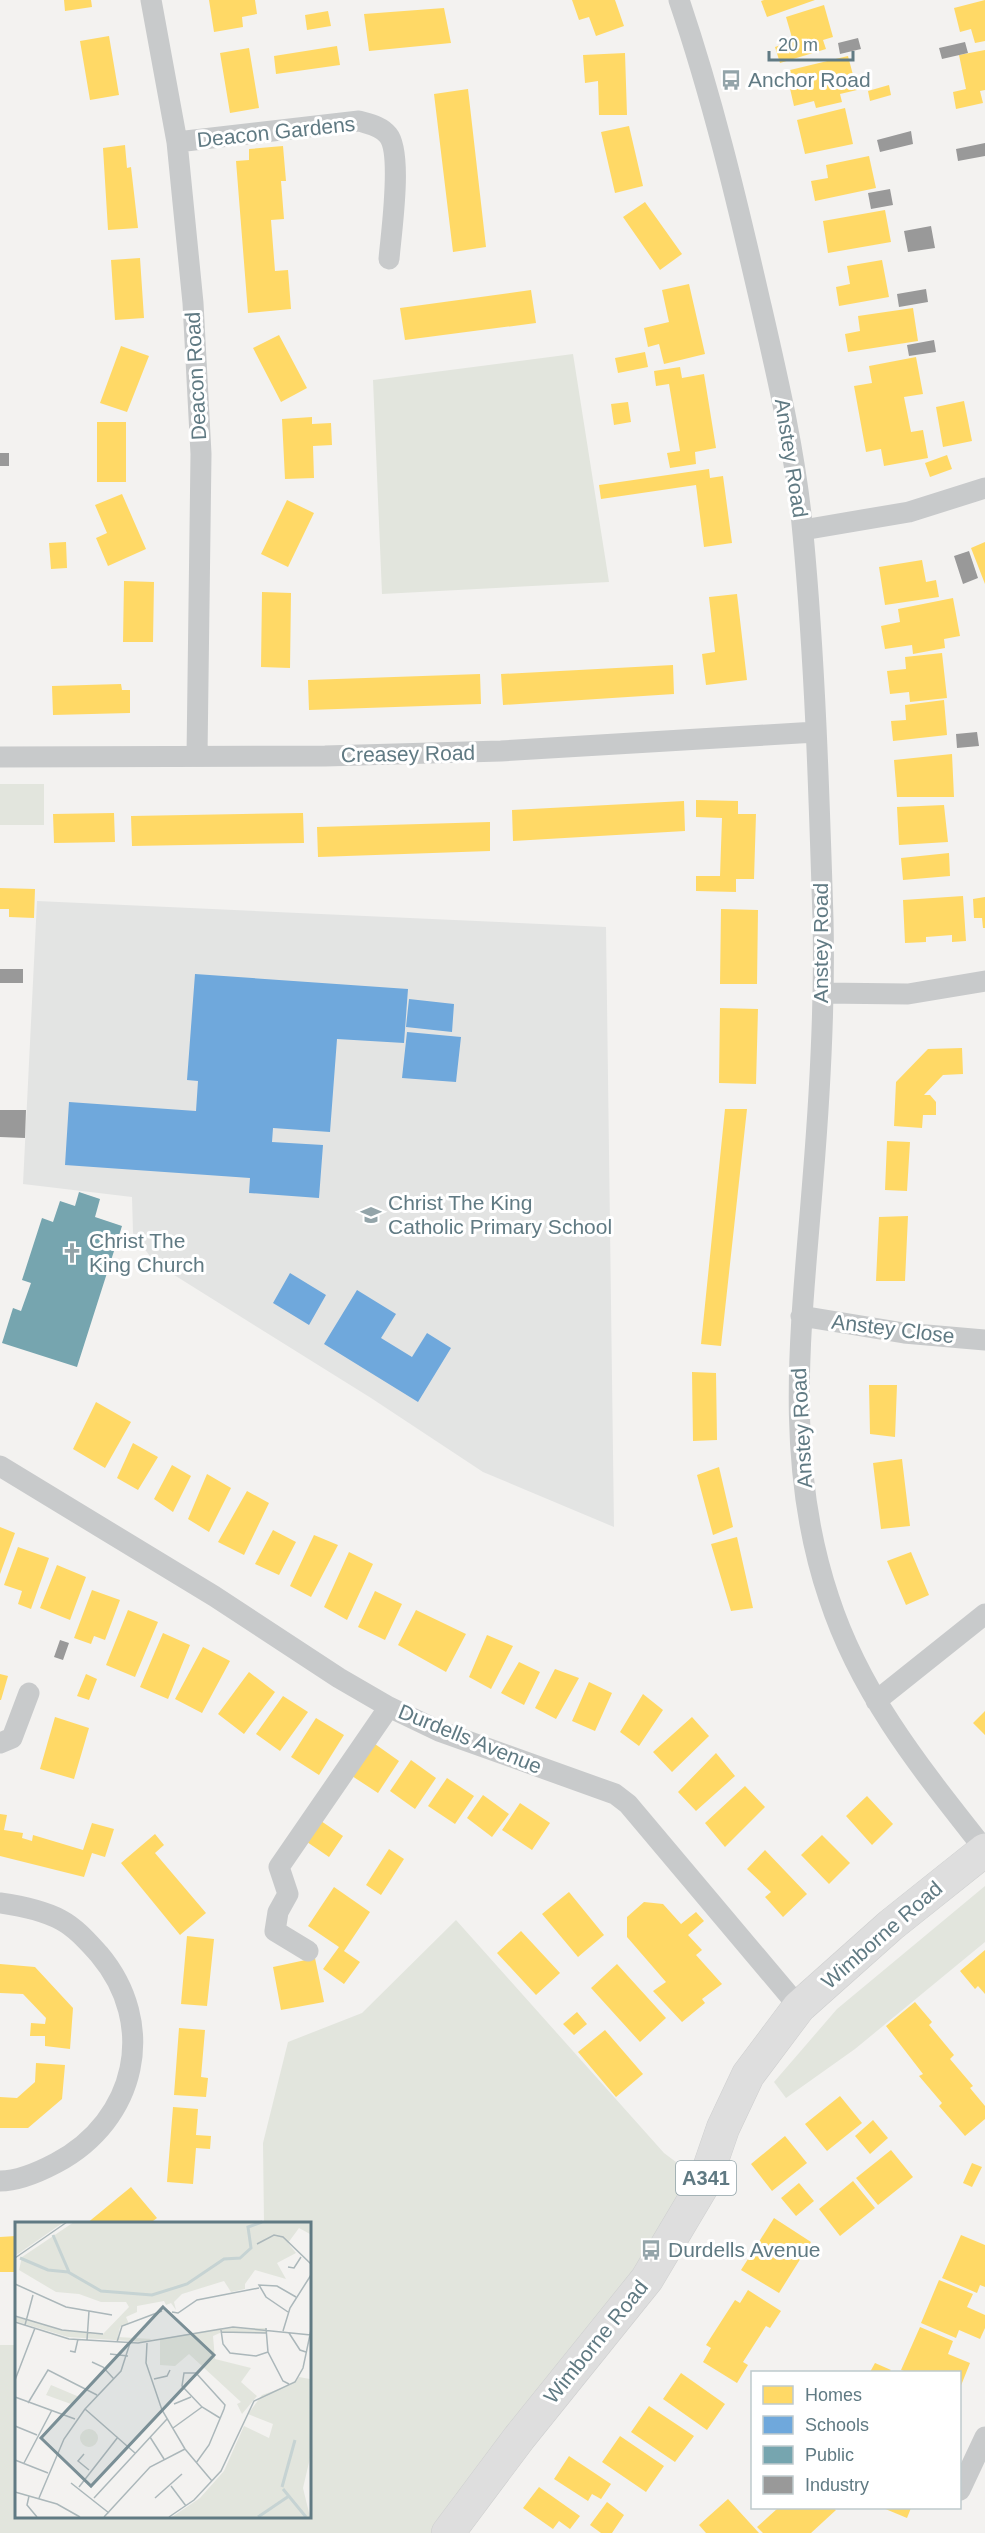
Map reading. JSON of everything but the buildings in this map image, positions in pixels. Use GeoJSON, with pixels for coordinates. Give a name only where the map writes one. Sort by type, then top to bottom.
{"type":"FeatureCollection","features":[{"type":"Feature","properties":{"kind":"main road","name":"Wimborne Road"},"geometry":{"type":"LineString","coordinates":[[448,2533],[519,2439],[647,2279],[704,2183],[723,2128],[748,2075],[799,2007],[891,1925],[985,1850]]}},
{"type":"Feature","properties":{"kind":"street","name":"Deacon Road"},"geometry":{"type":"LineString","coordinates":[[151,0],[177,142],[193,303],[201,454],[197,756]]}},
{"type":"Feature","properties":{"kind":"street","name":"Anstey Road"},"geometry":{"type":"LineString","coordinates":[[680,0],[700,60],[741,219],[777,378],[803,530],[816,732],[823,924],[823,993],[814,1174],[797,1386],[802,1479],[814,1547],[829,1600],[876,1701],[900,1742],[985,1850]]}},
{"type":"Feature","properties":{"kind":"street","name":"Deacon Gardens"},"geometry":{"type":"LineString","coordinates":[[177,142],[359,121],[377,126],[389,135],[394,153],[396,179],[389,260]]}},
{"type":"Feature","properties":{"kind":"street"},"geometry":{"type":"LineString","coordinates":[[803,530],[909,512],[985,488]]}},
{"type":"Feature","properties":{"kind":"street","name":"Creasey Road"},"geometry":{"type":"LineString","coordinates":[[0,757],[501,751],[816,732]]}},
{"type":"Feature","properties":{"kind":"street"},"geometry":{"type":"LineString","coordinates":[[823,993],[908,994],[985,981]]}},
{"type":"Feature","properties":{"kind":"street","name":"Anstey Close"},"geometry":{"type":"LineString","coordinates":[[801,1316],[904,1333],[985,1340]]}},
{"type":"Feature","properties":{"kind":"street","name":"Durdells Avenue"},"geometry":{"type":"LineString","coordinates":[[0,1466],[214,1596],[339,1678],[389,1707],[439,1731],[621,1798],[799,2007]]}},
{"type":"Feature","properties":{"kind":"street"},"geometry":{"type":"LineString","coordinates":[[876,1701],[985,1614]]}},
{"type":"Feature","properties":{"kind":"street"},"geometry":{"type":"LineString","coordinates":[[0,1743],[12,1738],[29,1693]]}},
{"type":"Feature","properties":{"kind":"street"},"geometry":{"type":"LineString","coordinates":[[308,1951],[275,1931],[278,1912],[288,1894],[279,1867],[389,1707]]}},
{"type":"Feature","properties":{"kind":"street"},"geometry":{"type":"LineString","coordinates":[[0,1903],[28,1907],[61,1920],[90,1944],[124,1992],[133,2028],[130,2064],[122,2092],[111,2115],[96,2134],[71,2155],[41,2171],[0,2181]]}},
{"type":"Feature","properties":{"kind":"street"},"geometry":{"type":"LineString","coordinates":[[961,2488],[985,2437]]}},
{"type":"Feature","properties":{"kind":"shaded area"},"geometry":{"type":"Polygon","coordinates":[[[573,354],[609,582],[382,594],[373,380],[573,354]]]}},
{"type":"Feature","properties":{"kind":"shaded area"},"geometry":{"type":"Polygon","coordinates":[[[0,784],[44,784],[44,825],[0,825],[0,784]]]}},
{"type":"Feature","properties":{"kind":"shaded area","name":"Christ The King Catholic Primary School"},"geometry":{"type":"Polygon","coordinates":[[[37,901],[606,927],[614,1527],[483,1472],[371,1398],[155,1263],[133,1233],[132,1197],[23,1184],[37,901]]]}},
{"type":"Feature","properties":{"kind":"shaded area"},"geometry":{"type":"Polygon","coordinates":[[[985,1886],[985,1942],[855,2049],[786,2098],[774,2082],[837,2009],[985,1886]]]}},
{"type":"Feature","properties":{"kind":"shaded area"},"geometry":{"type":"Polygon","coordinates":[[[456,1920],[664,2153],[704,2183],[448,2533],[0,2533],[0,2345],[15,2345],[15,2518],[310,2518],[310,2222],[264,2222],[263,2143],[288,2042],[362,2013],[456,1920]]]}},
{"type":"Feature","properties":{"kind":"place","name":"Anchor Road"},"geometry":{"type":"Point","coordinates":[731,80]}},
{"type":"Feature","properties":{"kind":"place","name":"Christ The King Catholic Primary School"},"geometry":{"type":"Point","coordinates":[371,1215]}},
{"type":"Feature","properties":{"kind":"place","name":"Christ The King Church"},"geometry":{"type":"Point","coordinates":[72,1253]}},
{"type":"Feature","properties":{"kind":"place","name":"Durdells Avenue"},"geometry":{"type":"Point","coordinates":[651,2250]}}]}
